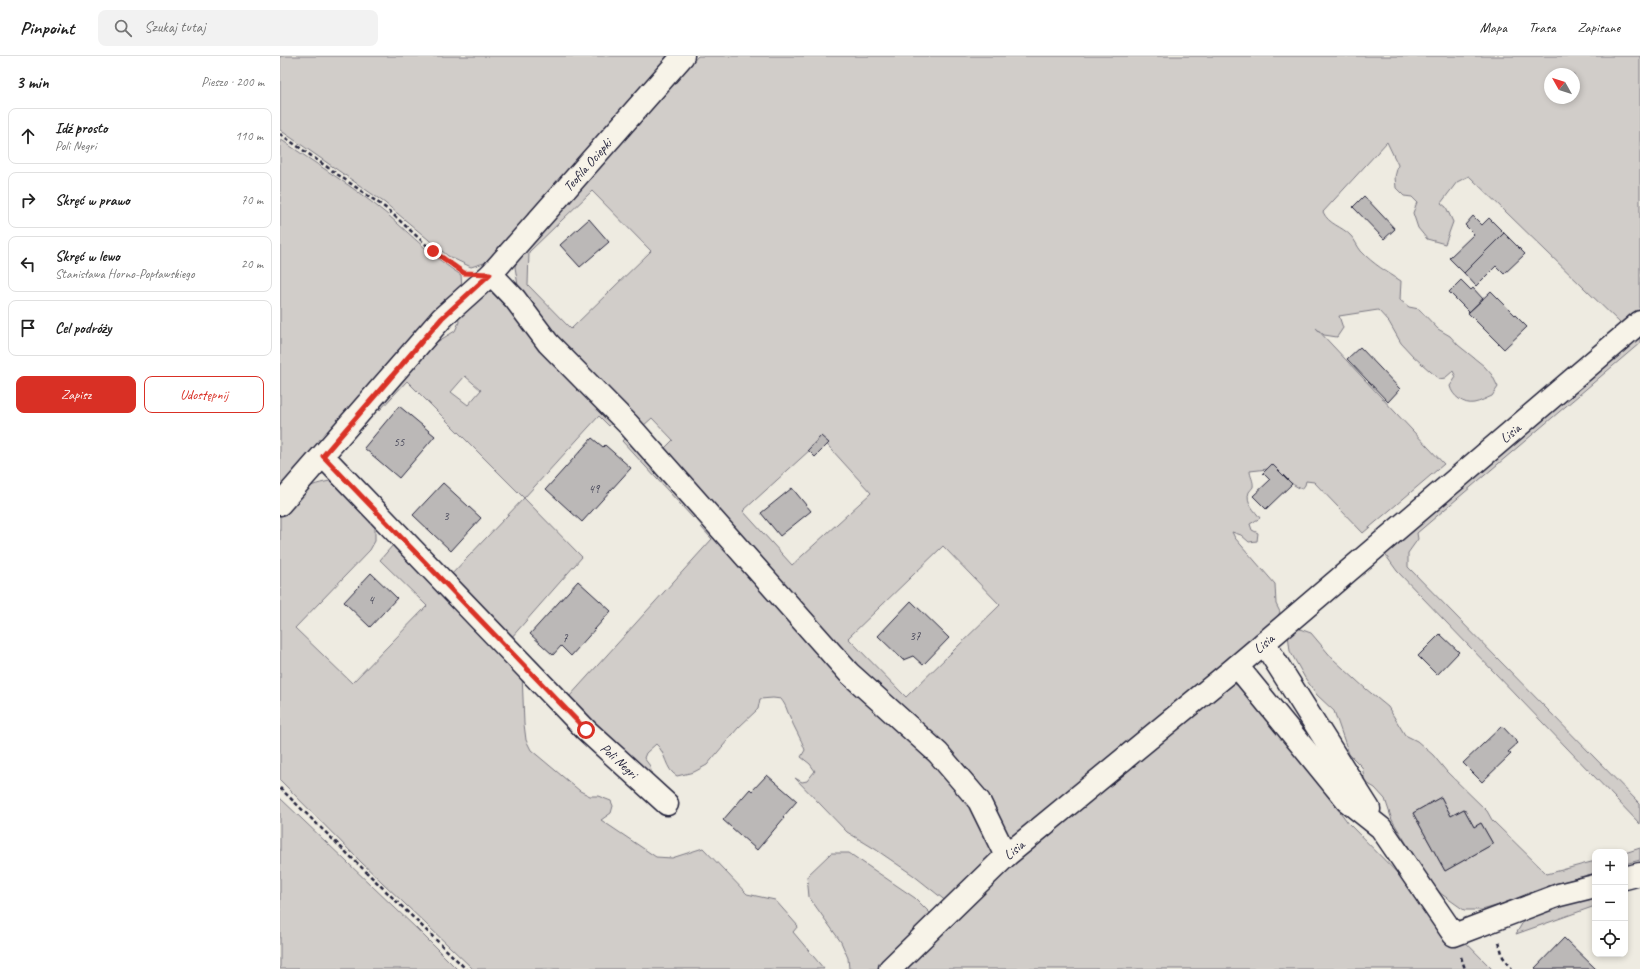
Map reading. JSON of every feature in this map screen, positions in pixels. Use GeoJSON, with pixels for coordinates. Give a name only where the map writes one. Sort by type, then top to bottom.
{"type":"FeatureCollection","features":[{"type":"Feature","properties":{"kind":"street","name":"Teofila Ociepki"},"geometry":{"type":"LineString","coordinates":[[280,504],[442,318],[490,274],[683,56]]}},
{"type":"Feature","properties":{"kind":"street"},"geometry":{"type":"LineString","coordinates":[[490,274],[515,299],[548,343],[628,424],[848,673],[938,753],[979,801],[1006,856]]}},
{"type":"Feature","properties":{"kind":"street","name":"Lisia"},"geometry":{"type":"LineString","coordinates":[[890,969],[1006,856],[1237,666],[1640,322]]}},
{"type":"Feature","properties":{"kind":"street","name":"Poli Negri"},"geometry":{"type":"LineString","coordinates":[[323,456],[586,730],[667,804]]}},
{"type":"Feature","properties":{"kind":"street"},"geometry":{"type":"LineString","coordinates":[[1264,643],[1381,828],[1454,935],[1558,895],[1592,887]]}},
{"type":"Feature","properties":{"kind":"street"},"geometry":{"type":"LineString","coordinates":[[1237,666],[1347,801],[1381,828]]}},
{"type":"Feature","properties":{"kind":"street"},"geometry":{"type":"LineString","coordinates":[[1628,877],[1640,874]]}},
{"type":"Feature","properties":{"kind":"path"},"geometry":{"type":"LineString","coordinates":[[280,134],[387,210],[433,251],[464,273],[490,274]]}},
{"type":"Feature","properties":{"kind":"path"},"geometry":{"type":"LineString","coordinates":[[280,788],[466,969]]}},
{"type":"Feature","properties":{"kind":"path"},"geometry":{"type":"LineString","coordinates":[[1493,920],[1503,957],[1512,969]]}},
{"type":"Feature","properties":{"kind":"shaded area"},"geometry":{"type":"Polygon","coordinates":[[[280,56],[676,56],[506,243],[484,263],[471,267],[448,256],[385,203],[280,130],[280,56]]]}},
{"type":"Feature","properties":{"kind":"shaded area"},"geometry":{"type":"Polygon","coordinates":[[[698,56],[1640,56],[1640,311],[1622,325],[1469,176],[1457,182],[1441,203],[1446,207],[1453,222],[1445,244],[1427,239],[1418,228],[1413,213],[1417,202],[1412,197],[1404,196],[1396,188],[1395,177],[1398,165],[1387,142],[1323,212],[1332,223],[1344,230],[1354,239],[1361,251],[1370,260],[1401,281],[1400,300],[1409,307],[1419,309],[1438,329],[1450,336],[1458,345],[1484,366],[1492,375],[1498,387],[1492,396],[1481,401],[1466,403],[1459,399],[1453,393],[1450,386],[1456,377],[1453,371],[1445,378],[1439,379],[1401,343],[1389,322],[1378,310],[1339,316],[1343,328],[1337,337],[1324,335],[1316,328],[1444,464],[1363,533],[1314,482],[1306,481],[1302,489],[1294,485],[1272,464],[1268,469],[1250,471],[1253,487],[1249,492],[1248,499],[1249,503],[1260,518],[1250,524],[1252,530],[1258,533],[1257,541],[1249,542],[1241,535],[1232,532],[1235,538],[1275,584],[1276,604],[1280,612],[1278,616],[1236,659],[1227,659],[1224,662],[1226,665],[1010,844],[888,701],[663,450],[673,440],[652,418],[642,427],[562,345],[519,292],[515,267],[518,256],[548,220],[605,161],[698,56]],[[592,191],[529,252],[528,285],[571,329],[651,251],[592,191]],[[822,439],[743,511],[792,565],[871,493],[822,439]],[[943,546],[848,638],[906,697],[1000,605],[943,546]]]}},
{"type":"Feature","properties":{"kind":"shaded area"},"geometry":{"type":"Polygon","coordinates":[[[280,139],[375,205],[432,254],[461,275],[462,290],[280,494],[280,139]]]}},
{"type":"Feature","properties":{"kind":"shaded area"},"geometry":{"type":"Polygon","coordinates":[[[491,292],[503,296],[615,419],[609,426],[599,416],[524,498],[407,381],[379,411],[381,402],[430,346],[455,331],[459,322],[458,316],[480,293],[491,292]],[[465,376],[451,392],[468,405],[481,390],[465,376]]]}},
{"type":"Feature","properties":{"kind":"shaded area"},"geometry":{"type":"Polygon","coordinates":[[[1640,332],[1640,343],[1417,533],[1418,539],[1408,553],[1408,567],[1640,804],[1640,824],[1397,571],[1384,553],[1640,332]]]}},
{"type":"Feature","properties":{"kind":"shaded area"},"geometry":{"type":"Polygon","coordinates":[[[629,433],[699,511],[693,518],[622,441],[629,433]]]}},
{"type":"Feature","properties":{"kind":"shaded area"},"geometry":{"type":"Polygon","coordinates":[[[330,481],[375,528],[375,541],[370,550],[295,628],[352,683],[427,606],[380,560],[393,545],[522,673],[524,724],[526,740],[531,750],[580,791],[590,796],[598,796],[611,801],[613,806],[611,813],[601,820],[656,857],[672,858],[703,848],[747,894],[775,900],[798,926],[793,932],[824,969],[473,969],[361,862],[280,780],[280,512],[302,491],[313,485],[330,481]]]}},
{"type":"Feature","properties":{"kind":"shaded area"},"geometry":{"type":"Polygon","coordinates":[[[524,498],[582,557],[511,638],[449,577],[524,498]]]}},
{"type":"Feature","properties":{"kind":"shaded area"},"geometry":{"type":"Polygon","coordinates":[[[704,524],[973,806],[993,854],[947,902],[913,875],[847,832],[795,778],[802,782],[807,781],[815,771],[810,764],[801,757],[805,750],[802,741],[781,699],[760,699],[758,709],[738,728],[707,765],[694,772],[677,776],[670,770],[662,752],[656,744],[646,753],[644,758],[650,766],[652,776],[648,778],[569,697],[712,539],[701,527],[704,524]]]}},
{"type":"Feature","properties":{"kind":"shaded area"},"geometry":{"type":"Polygon","coordinates":[[[1297,628],[1311,633],[1333,659],[1388,707],[1405,735],[1417,741],[1433,755],[1447,772],[1487,811],[1492,820],[1547,874],[1592,862],[1592,874],[1559,883],[1506,903],[1482,910],[1464,910],[1440,893],[1423,870],[1392,820],[1385,799],[1375,788],[1365,782],[1362,767],[1349,754],[1334,711],[1317,695],[1305,678],[1290,651],[1288,634],[1297,628]],[[1441,797],[1413,813],[1445,871],[1493,844],[1481,823],[1474,827],[1464,809],[1451,816],[1441,797]]]}},
{"type":"Feature","properties":{"kind":"shaded area"},"geometry":{"type":"Polygon","coordinates":[[[1233,684],[1241,686],[1318,782],[1349,824],[1492,969],[902,969],[1040,838],[1221,688],[1233,684]]]}},
{"type":"Feature","properties":{"kind":"shaded area"},"geometry":{"type":"Polygon","coordinates":[[[280,798],[417,929],[457,969],[280,969],[280,798]]]}},
{"type":"Feature","properties":{"kind":"shaded area"},"geometry":{"type":"Polygon","coordinates":[[[1640,848],[1640,860],[1628,863],[1628,852],[1640,848]]]}},
{"type":"Feature","properties":{"kind":"shaded area"},"geometry":{"type":"Polygon","coordinates":[[[831,853],[849,853],[915,898],[931,914],[924,927],[878,969],[849,969],[848,958],[841,942],[809,897],[807,876],[831,853]]]}},
{"type":"Feature","properties":{"kind":"shaded area"},"geometry":{"type":"Polygon","coordinates":[[[1592,896],[1592,907],[1516,934],[1523,922],[1536,914],[1592,896]]]}},
{"type":"Feature","properties":{"kind":"building"},"geometry":{"type":"Polygon","coordinates":[[[1364,196],[1395,229],[1384,239],[1353,207],[1364,196]]]}},
{"type":"Feature","properties":{"kind":"building"},"geometry":{"type":"Polygon","coordinates":[[[1473,216],[1482,225],[1489,218],[1504,233],[1464,273],[1449,258],[1474,234],[1465,225],[1473,216]]]}},
{"type":"Feature","properties":{"kind":"building"},"geometry":{"type":"Polygon","coordinates":[[[589,219],[609,242],[580,267],[560,245],[589,219]]]}},
{"type":"Feature","properties":{"kind":"building"},"geometry":{"type":"Polygon","coordinates":[[[1504,233],[1525,254],[1504,274],[1496,266],[1476,286],[1464,273],[1504,233]]]}},
{"type":"Feature","properties":{"kind":"building"},"geometry":{"type":"Polygon","coordinates":[[[1461,280],[1471,290],[1473,288],[1483,299],[1469,312],[1449,292],[1461,280]]]}},
{"type":"Feature","properties":{"kind":"building"},"geometry":{"type":"Polygon","coordinates":[[[1491,291],[1527,327],[1504,349],[1468,313],[1491,291]]]}},
{"type":"Feature","properties":{"kind":"building"},"geometry":{"type":"Polygon","coordinates":[[[1360,347],[1400,389],[1388,402],[1347,359],[1360,347]]]}},
{"type":"Feature","properties":{"kind":"building"},"geometry":{"type":"Polygon","coordinates":[[[399,406],[435,436],[399,478],[364,448],[399,406]]]}},
{"type":"Feature","properties":{"kind":"building"},"geometry":{"type":"Polygon","coordinates":[[[821,436],[829,443],[815,457],[808,450],[821,436]]]}},
{"type":"Feature","properties":{"kind":"building"},"geometry":{"type":"Polygon","coordinates":[[[592,438],[603,447],[605,445],[631,468],[582,522],[546,489],[592,438]]]}},
{"type":"Feature","properties":{"kind":"building"},"geometry":{"type":"Polygon","coordinates":[[[1272,464],[1292,484],[1266,509],[1253,496],[1270,480],[1263,473],[1272,464]]]}},
{"type":"Feature","properties":{"kind":"building"},"geometry":{"type":"Polygon","coordinates":[[[443,483],[481,518],[451,551],[413,515],[443,483]]]}},
{"type":"Feature","properties":{"kind":"building"},"geometry":{"type":"Polygon","coordinates":[[[792,488],[811,511],[780,536],[761,513],[792,488]]]}},
{"type":"Feature","properties":{"kind":"building"},"geometry":{"type":"Polygon","coordinates":[[[371,573],[397,598],[370,627],[344,602],[371,573]]]}},
{"type":"Feature","properties":{"kind":"building"},"geometry":{"type":"Polygon","coordinates":[[[578,581],[611,611],[571,656],[561,646],[553,655],[530,634],[578,581]]]}},
{"type":"Feature","properties":{"kind":"building"},"geometry":{"type":"Polygon","coordinates":[[[911,601],[949,638],[923,665],[913,656],[903,660],[878,636],[911,601]]]}},
{"type":"Feature","properties":{"kind":"building"},"geometry":{"type":"Polygon","coordinates":[[[1440,634],[1459,652],[1437,675],[1418,656],[1440,634]]]}},
{"type":"Feature","properties":{"kind":"building"},"geometry":{"type":"Polygon","coordinates":[[[1502,726],[1518,743],[1508,752],[1511,754],[1482,782],[1463,763],[1502,726]]]}},
{"type":"Feature","properties":{"kind":"building"},"geometry":{"type":"Polygon","coordinates":[[[767,775],[797,801],[757,850],[723,820],[750,789],[752,791],[767,775]]]}},
{"type":"Feature","properties":{"kind":"building"},"geometry":{"type":"Polygon","coordinates":[[[1441,797],[1451,816],[1464,809],[1474,827],[1481,823],[1493,844],[1445,871],[1413,813],[1441,797]]]}},
{"type":"Feature","properties":{"kind":"building"},"geometry":{"type":"Polygon","coordinates":[[[1564,938],[1596,969],[1536,969],[1535,968],[1564,938]]]}},
{"type":"Feature","properties":{"kind":"route"},"geometry":{"type":"LineString","coordinates":[[433,251],[464,273],[490,274],[442,318],[323,456],[586,730]]}}]}
